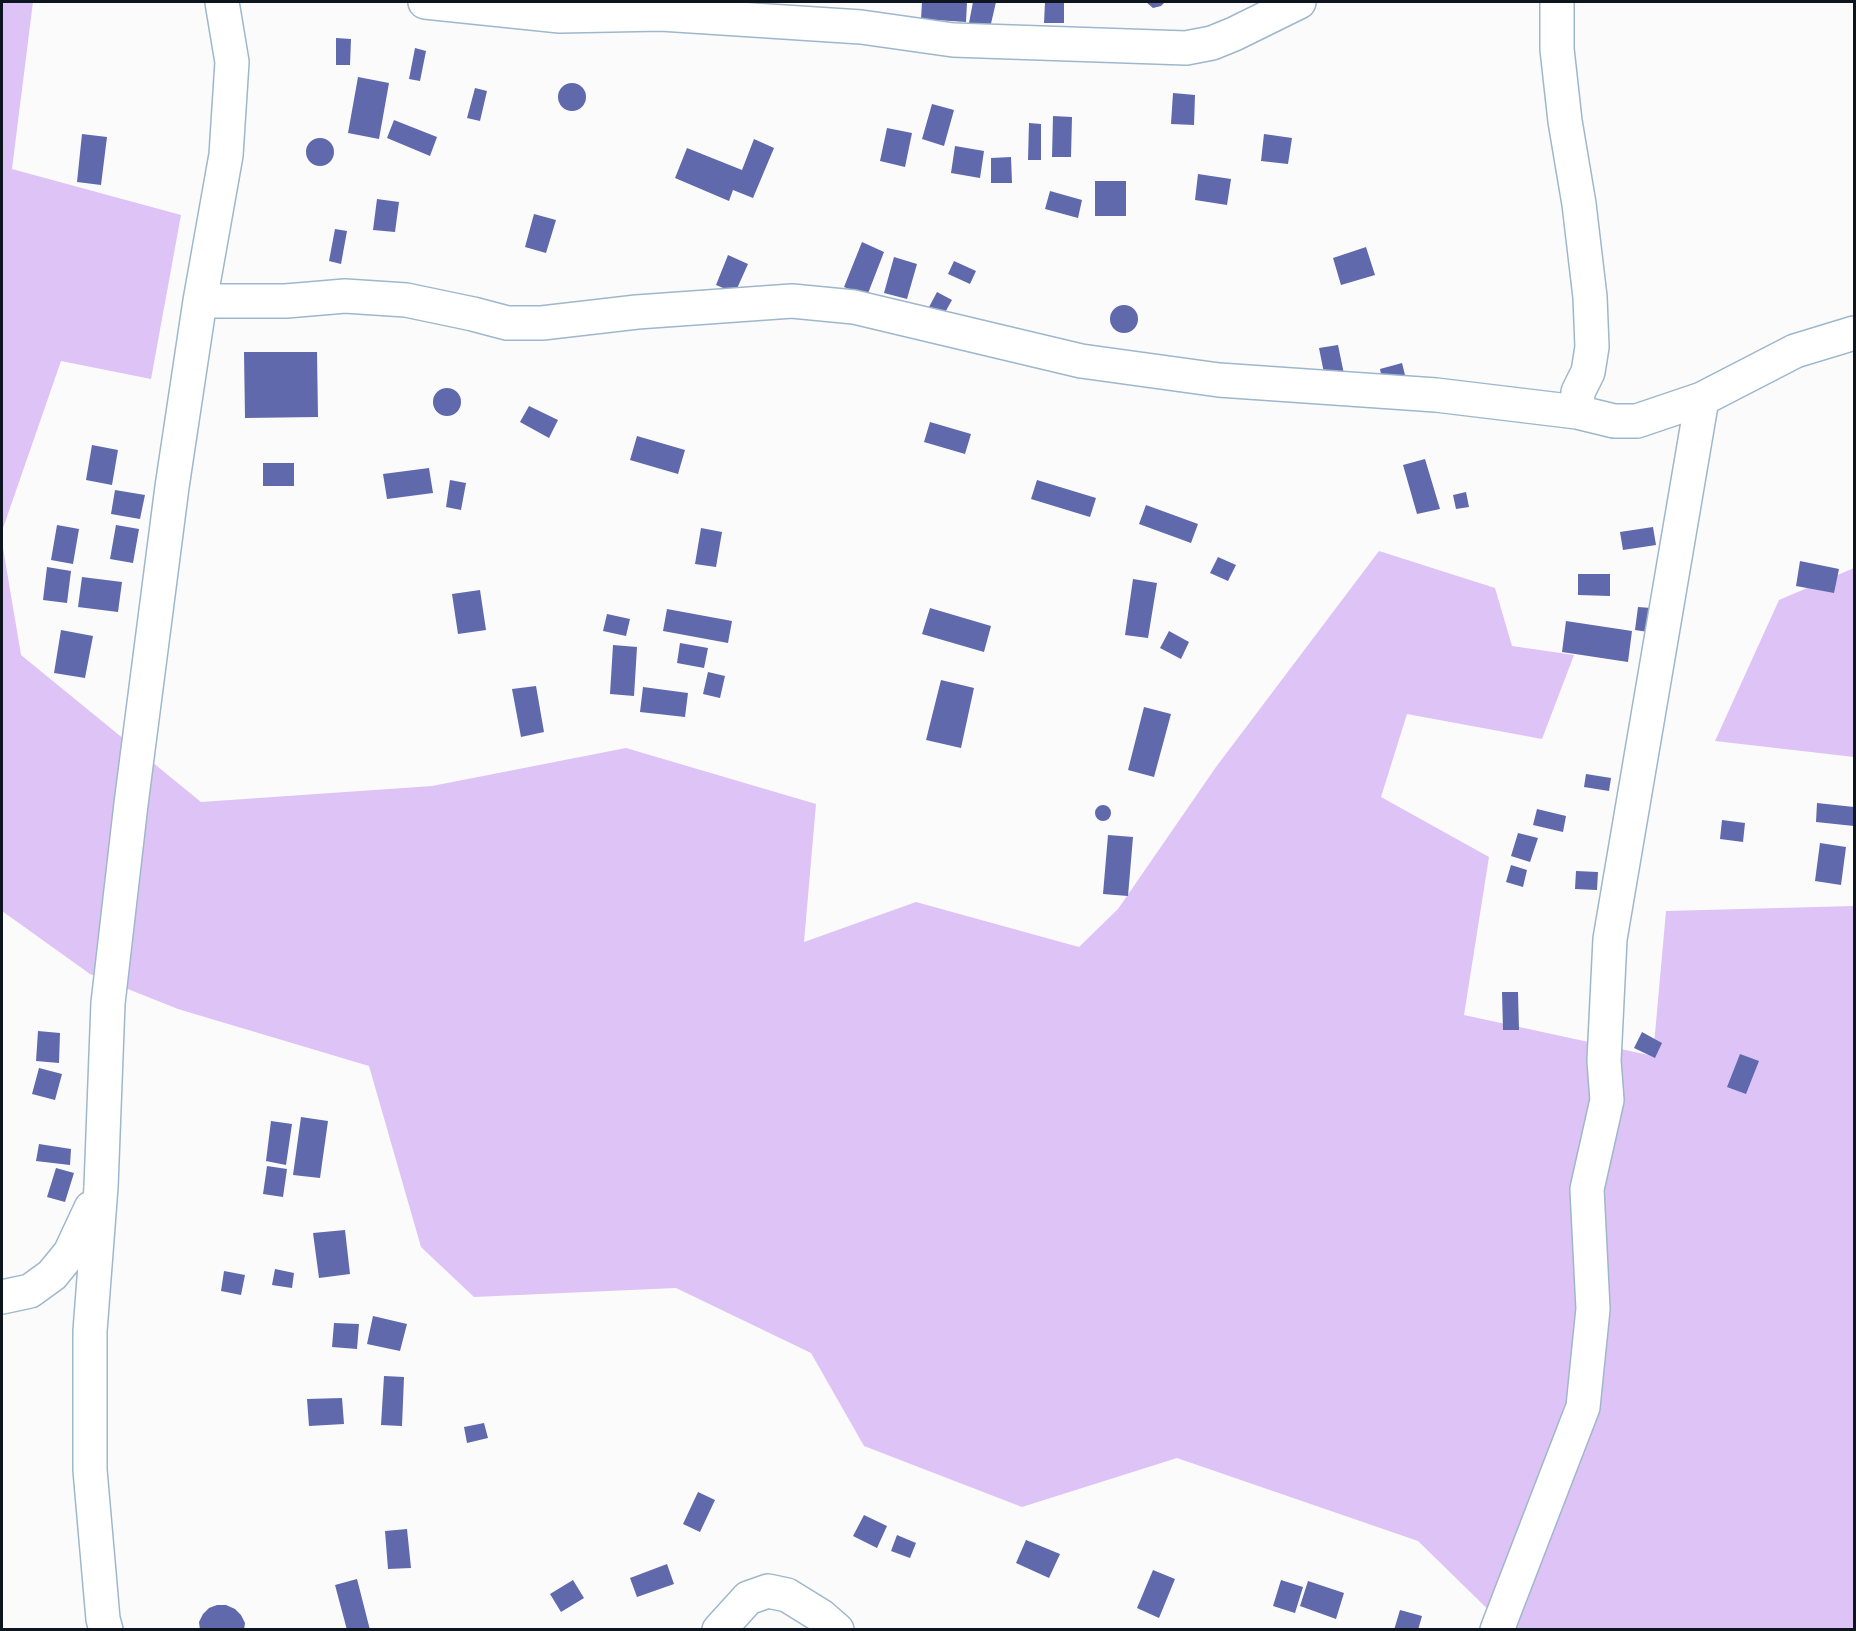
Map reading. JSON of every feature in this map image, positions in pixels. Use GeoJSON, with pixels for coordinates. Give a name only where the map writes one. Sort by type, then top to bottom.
{"type":"FeatureCollection","features":[{"type":"Feature","properties":{"kind":"street"},"geometry":{"type":"LineString","coordinates":[[106,1629],[103,1619],[90,1470],[90,1331],[101,1187],[108,1003],[172,487],[200,301],[226,155],[232,63],[222,2]]}},
{"type":"Feature","properties":{"kind":"street"},"geometry":{"type":"LineString","coordinates":[[425,2],[560,16],[865,14],[953,40],[1186,48],[1212,43],[1299,2]]}},
{"type":"Feature","properties":{"kind":"street"},"geometry":{"type":"LineString","coordinates":[[1557,2],[1557,49],[1579,204],[1591,317],[1592,347],[1588,372],[1578,392],[1577,412]]}},
{"type":"Feature","properties":{"kind":"street"},"geometry":{"type":"LineString","coordinates":[[200,301],[286,301],[355,297],[406,300],[507,323],[542,323],[637,312],[792,301],[854,307],[1081,362],[1219,380],[1436,395],[1577,412],[1614,421],[1637,421],[1702,399],[1795,351],[1854,333]]}},
{"type":"Feature","properties":{"kind":"street"},"geometry":{"type":"LineString","coordinates":[[1497,1629],[1583,1407],[1593,1309],[1587,1189],[1607,1100],[1604,1061],[1610,939],[1702,399]]}},
{"type":"Feature","properties":{"kind":"street"},"geometry":{"type":"LineString","coordinates":[[2,1297],[30,1291],[52,1275],[70,1253],[101,1187]]}},
{"type":"Feature","properties":{"kind":"street"},"geometry":{"type":"LineString","coordinates":[[719,1629],[747,1598],[768,1591],[787,1595],[837,1629]]}},
{"type":"Feature","properties":{"kind":"shaded area"},"geometry":{"type":"Polygon","coordinates":[[[2,2],[33,2],[12,169],[181,215],[151,379],[61,361],[2,531],[2,2]]]}},
{"type":"Feature","properties":{"kind":"shaded area"},"geometry":{"type":"Polygon","coordinates":[[[2,542],[21,655],[201,802],[432,786],[626,748],[816,804],[804,942],[916,902],[1079,947],[1118,909],[1216,767],[1379,551],[1495,588],[1512,646],[1574,655],[1542,739],[1407,714],[1381,797],[1489,857],[1464,1015],[1653,1056],[1666,911],[1854,906],[1854,1629],[1508,1629],[1418,1541],[1177,1458],[1022,1507],[864,1446],[811,1353],[676,1288],[474,1297],[421,1247],[369,1066],[178,1009],[90,974],[2,911],[2,542]]]}},
{"type":"Feature","properties":{"kind":"shaded area"},"geometry":{"type":"Polygon","coordinates":[[[1854,568],[1854,757],[1715,741],[1779,600],[1854,568]]]}},
{"type":"Feature","properties":{"kind":"building"},"geometry":{"type":"Polygon","coordinates":[[[922,2],[967,2],[966,22],[921,19],[922,2]]]}},
{"type":"Feature","properties":{"kind":"building"},"geometry":{"type":"Polygon","coordinates":[[[973,2],[996,2],[990,28],[969,23],[973,2]]]}},
{"type":"Feature","properties":{"kind":"building"},"geometry":{"type":"Polygon","coordinates":[[[1045,2],[1064,2],[1064,23],[1044,23],[1045,2]]]}},
{"type":"Feature","properties":{"kind":"building"},"geometry":{"type":"Polygon","coordinates":[[[1146,2],[1165,2],[1153,8],[1146,2]]]}},
{"type":"Feature","properties":{"kind":"building"},"geometry":{"type":"Polygon","coordinates":[[[336,38],[351,39],[350,65],[336,65],[336,38]]]}},
{"type":"Feature","properties":{"kind":"building"},"geometry":{"type":"Polygon","coordinates":[[[415,48],[426,51],[420,81],[409,79],[415,48]]]}},
{"type":"Feature","properties":{"kind":"building"},"geometry":{"type":"Polygon","coordinates":[[[358,77],[389,83],[379,139],[348,133],[358,77]]]}},
{"type":"Feature","properties":{"kind":"building"},"geometry":{"type":"Polygon","coordinates":[[[572,83],[582,87],[586,97],[582,107],[572,111],[562,107],[558,97],[562,87],[572,83]]]}},
{"type":"Feature","properties":{"kind":"building"},"geometry":{"type":"Polygon","coordinates":[[[475,88],[487,91],[480,121],[467,118],[475,88]]]}},
{"type":"Feature","properties":{"kind":"building"},"geometry":{"type":"Polygon","coordinates":[[[1173,93],[1195,95],[1194,125],[1171,124],[1173,93]]]}},
{"type":"Feature","properties":{"kind":"building"},"geometry":{"type":"Polygon","coordinates":[[[932,104],[954,110],[944,146],[922,139],[932,104]]]}},
{"type":"Feature","properties":{"kind":"building"},"geometry":{"type":"Polygon","coordinates":[[[1053,116],[1072,117],[1071,157],[1052,157],[1053,116]]]}},
{"type":"Feature","properties":{"kind":"building"},"geometry":{"type":"Polygon","coordinates":[[[394,120],[437,137],[430,156],[387,138],[394,120]]]}},
{"type":"Feature","properties":{"kind":"building"},"geometry":{"type":"Polygon","coordinates":[[[1029,123],[1041,124],[1041,160],[1028,160],[1029,123]]]}},
{"type":"Feature","properties":{"kind":"building"},"geometry":{"type":"Polygon","coordinates":[[[887,128],[912,133],[905,167],[880,161],[887,128]]]}},
{"type":"Feature","properties":{"kind":"building"},"geometry":{"type":"Polygon","coordinates":[[[82,134],[107,137],[101,185],[77,182],[82,134]]]}},
{"type":"Feature","properties":{"kind":"building"},"geometry":{"type":"Polygon","coordinates":[[[1264,134],[1292,138],[1288,164],[1261,161],[1264,134]]]}},
{"type":"Feature","properties":{"kind":"building"},"geometry":{"type":"Polygon","coordinates":[[[320,138],[330,142],[334,152],[330,162],[320,166],[310,162],[306,152],[310,142],[320,138]]]}},
{"type":"Feature","properties":{"kind":"building"},"geometry":{"type":"Polygon","coordinates":[[[754,139],[774,148],[753,198],[733,190],[729,201],[675,178],[687,148],[742,170],[754,139]]]}},
{"type":"Feature","properties":{"kind":"building"},"geometry":{"type":"Polygon","coordinates":[[[955,146],[984,151],[980,178],[951,173],[955,146]]]}},
{"type":"Feature","properties":{"kind":"building"},"geometry":{"type":"Polygon","coordinates":[[[1011,157],[1012,183],[991,183],[991,158],[1011,157]]]}},
{"type":"Feature","properties":{"kind":"building"},"geometry":{"type":"Polygon","coordinates":[[[1198,174],[1231,179],[1227,205],[1195,200],[1198,174]]]}},
{"type":"Feature","properties":{"kind":"building"},"geometry":{"type":"Polygon","coordinates":[[[1095,181],[1126,181],[1126,216],[1095,216],[1095,181]]]}},
{"type":"Feature","properties":{"kind":"building"},"geometry":{"type":"Polygon","coordinates":[[[1050,191],[1082,200],[1078,218],[1045,209],[1050,191]]]}},
{"type":"Feature","properties":{"kind":"building"},"geometry":{"type":"Polygon","coordinates":[[[377,199],[399,202],[395,232],[373,230],[377,199]]]}},
{"type":"Feature","properties":{"kind":"building"},"geometry":{"type":"Polygon","coordinates":[[[534,214],[556,220],[546,253],[525,247],[534,214]]]}},
{"type":"Feature","properties":{"kind":"building"},"geometry":{"type":"Polygon","coordinates":[[[335,229],[347,231],[341,264],[329,261],[335,229]]]}},
{"type":"Feature","properties":{"kind":"building"},"geometry":{"type":"Polygon","coordinates":[[[862,242],[884,252],[867,296],[844,287],[862,242]]]}},
{"type":"Feature","properties":{"kind":"building"},"geometry":{"type":"Polygon","coordinates":[[[1366,247],[1375,275],[1341,285],[1333,258],[1366,247]]]}},
{"type":"Feature","properties":{"kind":"building"},"geometry":{"type":"Polygon","coordinates":[[[728,255],[748,264],[735,293],[716,285],[728,255]]]}},
{"type":"Feature","properties":{"kind":"building"},"geometry":{"type":"Polygon","coordinates":[[[894,257],[917,264],[907,299],[884,293],[894,257]]]}},
{"type":"Feature","properties":{"kind":"building"},"geometry":{"type":"Polygon","coordinates":[[[954,261],[976,271],[970,284],[948,274],[954,261]]]}},
{"type":"Feature","properties":{"kind":"building"},"geometry":{"type":"Polygon","coordinates":[[[937,292],[952,300],[943,316],[928,309],[937,292]]]}},
{"type":"Feature","properties":{"kind":"building"},"geometry":{"type":"Polygon","coordinates":[[[1124,305],[1134,309],[1138,319],[1134,329],[1124,333],[1114,329],[1110,319],[1114,309],[1124,305]]]}},
{"type":"Feature","properties":{"kind":"building"},"geometry":{"type":"Polygon","coordinates":[[[1338,345],[1344,374],[1325,378],[1319,348],[1338,345]]]}},
{"type":"Feature","properties":{"kind":"building"},"geometry":{"type":"Polygon","coordinates":[[[244,352],[317,352],[318,417],[245,418],[244,352]]]}},
{"type":"Feature","properties":{"kind":"building"},"geometry":{"type":"Polygon","coordinates":[[[1402,363],[1406,379],[1383,384],[1380,369],[1402,363]]]}},
{"type":"Feature","properties":{"kind":"building"},"geometry":{"type":"Polygon","coordinates":[[[447,388],[457,392],[461,402],[457,412],[447,416],[437,412],[433,402],[437,392],[447,388]]]}},
{"type":"Feature","properties":{"kind":"building"},"geometry":{"type":"Polygon","coordinates":[[[529,406],[558,420],[549,438],[520,422],[529,406]]]}},
{"type":"Feature","properties":{"kind":"building"},"geometry":{"type":"Polygon","coordinates":[[[930,422],[971,434],[965,454],[924,442],[930,422]]]}},
{"type":"Feature","properties":{"kind":"building"},"geometry":{"type":"Polygon","coordinates":[[[637,436],[685,450],[678,474],[630,460],[637,436]]]}},
{"type":"Feature","properties":{"kind":"building"},"geometry":{"type":"Polygon","coordinates":[[[92,445],[118,450],[112,485],[86,480],[92,445]]]}},
{"type":"Feature","properties":{"kind":"building"},"geometry":{"type":"Polygon","coordinates":[[[1425,459],[1440,509],[1417,514],[1403,465],[1425,459]]]}},
{"type":"Feature","properties":{"kind":"building"},"geometry":{"type":"Polygon","coordinates":[[[263,463],[294,463],[294,486],[263,486],[263,463]]]}},
{"type":"Feature","properties":{"kind":"building"},"geometry":{"type":"Polygon","coordinates":[[[429,468],[433,493],[387,499],[383,474],[429,468]]]}},
{"type":"Feature","properties":{"kind":"building"},"geometry":{"type":"Polygon","coordinates":[[[450,480],[466,483],[461,510],[446,507],[450,480]]]}},
{"type":"Feature","properties":{"kind":"building"},"geometry":{"type":"Polygon","coordinates":[[[1037,480],[1096,498],[1090,517],[1031,499],[1037,480]]]}},
{"type":"Feature","properties":{"kind":"building"},"geometry":{"type":"Polygon","coordinates":[[[115,490],[145,495],[140,519],[111,514],[115,490]]]}},
{"type":"Feature","properties":{"kind":"building"},"geometry":{"type":"Polygon","coordinates":[[[1466,492],[1469,507],[1456,509],[1453,495],[1466,492]]]}},
{"type":"Feature","properties":{"kind":"building"},"geometry":{"type":"Polygon","coordinates":[[[1146,505],[1198,524],[1191,543],[1139,524],[1146,505]]]}},
{"type":"Feature","properties":{"kind":"building"},"geometry":{"type":"Polygon","coordinates":[[[57,525],[79,529],[73,564],[51,560],[57,525]]]}},
{"type":"Feature","properties":{"kind":"building"},"geometry":{"type":"Polygon","coordinates":[[[116,525],[139,529],[133,563],[110,559],[116,525]]]}},
{"type":"Feature","properties":{"kind":"building"},"geometry":{"type":"Polygon","coordinates":[[[1653,527],[1656,545],[1623,550],[1620,532],[1653,527]]]}},
{"type":"Feature","properties":{"kind":"building"},"geometry":{"type":"Polygon","coordinates":[[[701,528],[722,532],[716,567],[695,564],[701,528]]]}},
{"type":"Feature","properties":{"kind":"building"},"geometry":{"type":"Polygon","coordinates":[[[1218,557],[1236,565],[1228,581],[1210,573],[1218,557]]]}},
{"type":"Feature","properties":{"kind":"building"},"geometry":{"type":"Polygon","coordinates":[[[1800,561],[1839,569],[1834,593],[1796,586],[1800,561]]]}},
{"type":"Feature","properties":{"kind":"building"},"geometry":{"type":"Polygon","coordinates":[[[47,567],[71,571],[67,603],[43,600],[47,567]]]}},
{"type":"Feature","properties":{"kind":"building"},"geometry":{"type":"Polygon","coordinates":[[[1578,574],[1610,574],[1610,596],[1578,595],[1578,574]]]}},
{"type":"Feature","properties":{"kind":"building"},"geometry":{"type":"Polygon","coordinates":[[[82,577],[122,582],[118,612],[78,607],[82,577]]]}},
{"type":"Feature","properties":{"kind":"building"},"geometry":{"type":"Polygon","coordinates":[[[1133,579],[1157,583],[1148,638],[1125,635],[1133,579]]]}},
{"type":"Feature","properties":{"kind":"building"},"geometry":{"type":"Polygon","coordinates":[[[480,590],[486,630],[458,634],[452,594],[480,590]]]}},
{"type":"Feature","properties":{"kind":"building"},"geometry":{"type":"Polygon","coordinates":[[[1638,607],[1651,608],[1648,632],[1635,630],[1638,607]]]}},
{"type":"Feature","properties":{"kind":"building"},"geometry":{"type":"Polygon","coordinates":[[[930,608],[991,626],[984,652],[922,634],[930,608]]]}},
{"type":"Feature","properties":{"kind":"building"},"geometry":{"type":"Polygon","coordinates":[[[667,609],[732,621],[728,643],[663,631],[667,609]]]}},
{"type":"Feature","properties":{"kind":"building"},"geometry":{"type":"Polygon","coordinates":[[[607,614],[630,619],[626,636],[603,631],[607,614]]]}},
{"type":"Feature","properties":{"kind":"building"},"geometry":{"type":"Polygon","coordinates":[[[1566,621],[1632,631],[1628,662],[1562,652],[1566,621]]]}},
{"type":"Feature","properties":{"kind":"building"},"geometry":{"type":"Polygon","coordinates":[[[61,630],[93,636],[85,678],[54,673],[61,630]]]}},
{"type":"Feature","properties":{"kind":"building"},"geometry":{"type":"Polygon","coordinates":[[[1169,631],[1189,642],[1181,659],[1160,648],[1169,631]]]}},
{"type":"Feature","properties":{"kind":"building"},"geometry":{"type":"Polygon","coordinates":[[[680,643],[708,648],[704,668],[677,663],[680,643]]]}},
{"type":"Feature","properties":{"kind":"building"},"geometry":{"type":"Polygon","coordinates":[[[613,645],[637,647],[634,696],[610,694],[613,645]]]}},
{"type":"Feature","properties":{"kind":"building"},"geometry":{"type":"Polygon","coordinates":[[[708,672],[725,676],[720,698],[703,694],[708,672]]]}},
{"type":"Feature","properties":{"kind":"building"},"geometry":{"type":"Polygon","coordinates":[[[941,680],[974,688],[961,748],[926,740],[941,680]]]}},
{"type":"Feature","properties":{"kind":"building"},"geometry":{"type":"Polygon","coordinates":[[[536,686],[544,732],[521,737],[512,689],[536,686]]]}},
{"type":"Feature","properties":{"kind":"building"},"geometry":{"type":"Polygon","coordinates":[[[643,687],[688,693],[685,717],[640,712],[643,687]]]}},
{"type":"Feature","properties":{"kind":"building"},"geometry":{"type":"Polygon","coordinates":[[[1144,707],[1171,714],[1154,777],[1128,770],[1144,707]]]}},
{"type":"Feature","properties":{"kind":"building"},"geometry":{"type":"Polygon","coordinates":[[[1586,774],[1611,778],[1609,791],[1584,787],[1586,774]]]}},
{"type":"Feature","properties":{"kind":"building"},"geometry":{"type":"Polygon","coordinates":[[[1817,803],[1854,807],[1854,826],[1816,822],[1817,803]]]}},
{"type":"Feature","properties":{"kind":"building"},"geometry":{"type":"Polygon","coordinates":[[[1103,805],[1111,813],[1103,821],[1095,813],[1103,805]]]}},
{"type":"Feature","properties":{"kind":"building"},"geometry":{"type":"Polygon","coordinates":[[[1537,809],[1566,816],[1563,832],[1533,825],[1537,809]]]}},
{"type":"Feature","properties":{"kind":"building"},"geometry":{"type":"Polygon","coordinates":[[[1722,820],[1745,823],[1743,842],[1720,839],[1722,820]]]}},
{"type":"Feature","properties":{"kind":"building"},"geometry":{"type":"Polygon","coordinates":[[[1518,833],[1538,838],[1530,862],[1511,856],[1518,833]]]}},
{"type":"Feature","properties":{"kind":"building"},"geometry":{"type":"Polygon","coordinates":[[[1108,835],[1133,837],[1128,896],[1103,894],[1108,835]]]}},
{"type":"Feature","properties":{"kind":"building"},"geometry":{"type":"Polygon","coordinates":[[[1820,843],[1846,847],[1841,885],[1815,881],[1820,843]]]}},
{"type":"Feature","properties":{"kind":"building"},"geometry":{"type":"Polygon","coordinates":[[[1511,865],[1527,870],[1523,887],[1506,882],[1511,865]]]}},
{"type":"Feature","properties":{"kind":"building"},"geometry":{"type":"Polygon","coordinates":[[[1576,871],[1598,872],[1597,890],[1575,889],[1576,871]]]}},
{"type":"Feature","properties":{"kind":"building"},"geometry":{"type":"Polygon","coordinates":[[[1502,992],[1518,992],[1519,1030],[1503,1030],[1502,992]]]}},
{"type":"Feature","properties":{"kind":"building"},"geometry":{"type":"Polygon","coordinates":[[[38,1031],[60,1033],[59,1063],[36,1061],[38,1031]]]}},
{"type":"Feature","properties":{"kind":"building"},"geometry":{"type":"Polygon","coordinates":[[[1642,1032],[1662,1043],[1655,1058],[1634,1048],[1642,1032]]]}},
{"type":"Feature","properties":{"kind":"building"},"geometry":{"type":"Polygon","coordinates":[[[1740,1054],[1759,1061],[1746,1094],[1727,1087],[1740,1054]]]}},
{"type":"Feature","properties":{"kind":"building"},"geometry":{"type":"Polygon","coordinates":[[[39,1068],[62,1074],[55,1100],[32,1094],[39,1068]]]}},
{"type":"Feature","properties":{"kind":"building"},"geometry":{"type":"Polygon","coordinates":[[[301,1117],[328,1121],[320,1178],[293,1175],[301,1117]]]}},
{"type":"Feature","properties":{"kind":"building"},"geometry":{"type":"Polygon","coordinates":[[[271,1121],[292,1124],[286,1165],[266,1161],[271,1121]]]}},
{"type":"Feature","properties":{"kind":"building"},"geometry":{"type":"Polygon","coordinates":[[[39,1144],[71,1149],[70,1165],[36,1161],[39,1144]]]}},
{"type":"Feature","properties":{"kind":"building"},"geometry":{"type":"Polygon","coordinates":[[[267,1166],[287,1169],[283,1197],[263,1194],[267,1166]]]}},
{"type":"Feature","properties":{"kind":"building"},"geometry":{"type":"Polygon","coordinates":[[[56,1168],[74,1173],[65,1202],[47,1197],[56,1168]]]}},
{"type":"Feature","properties":{"kind":"building"},"geometry":{"type":"Polygon","coordinates":[[[345,1230],[350,1274],[319,1278],[313,1233],[345,1230]]]}},
{"type":"Feature","properties":{"kind":"building"},"geometry":{"type":"Polygon","coordinates":[[[275,1269],[294,1273],[292,1288],[272,1285],[275,1269]]]}},
{"type":"Feature","properties":{"kind":"building"},"geometry":{"type":"Polygon","coordinates":[[[224,1271],[245,1275],[241,1295],[221,1291],[224,1271]]]}},
{"type":"Feature","properties":{"kind":"building"},"geometry":{"type":"Polygon","coordinates":[[[373,1316],[407,1324],[400,1351],[367,1344],[373,1316]]]}},
{"type":"Feature","properties":{"kind":"building"},"geometry":{"type":"Polygon","coordinates":[[[334,1323],[359,1324],[357,1349],[332,1347],[334,1323]]]}},
{"type":"Feature","properties":{"kind":"building"},"geometry":{"type":"Polygon","coordinates":[[[384,1376],[404,1377],[402,1426],[381,1425],[384,1376]]]}},
{"type":"Feature","properties":{"kind":"building"},"geometry":{"type":"Polygon","coordinates":[[[342,1398],[344,1424],[309,1426],[307,1399],[342,1398]]]}},
{"type":"Feature","properties":{"kind":"building"},"geometry":{"type":"Polygon","coordinates":[[[484,1423],[488,1438],[467,1443],[464,1427],[484,1423]]]}},
{"type":"Feature","properties":{"kind":"building"},"geometry":{"type":"Polygon","coordinates":[[[698,1492],[715,1500],[700,1532],[683,1524],[698,1492]]]}},
{"type":"Feature","properties":{"kind":"building"},"geometry":{"type":"Polygon","coordinates":[[[864,1515],[887,1526],[877,1548],[853,1536],[864,1515]]]}},
{"type":"Feature","properties":{"kind":"building"},"geometry":{"type":"Polygon","coordinates":[[[407,1529],[411,1568],[388,1569],[385,1531],[407,1529]]]}},
{"type":"Feature","properties":{"kind":"building"},"geometry":{"type":"Polygon","coordinates":[[[897,1535],[916,1543],[910,1558],[891,1551],[897,1535]]]}},
{"type":"Feature","properties":{"kind":"building"},"geometry":{"type":"Polygon","coordinates":[[[1026,1540],[1060,1554],[1049,1578],[1016,1563],[1026,1540]]]}},
{"type":"Feature","properties":{"kind":"building"},"geometry":{"type":"Polygon","coordinates":[[[667,1564],[674,1584],[637,1597],[630,1578],[667,1564]]]}},
{"type":"Feature","properties":{"kind":"building"},"geometry":{"type":"Polygon","coordinates":[[[1153,1570],[1175,1579],[1159,1618],[1137,1608],[1153,1570]]]}},
{"type":"Feature","properties":{"kind":"building"},"geometry":{"type":"Polygon","coordinates":[[[357,1579],[370,1630],[347,1630],[335,1585],[357,1579]]]}},
{"type":"Feature","properties":{"kind":"building"},"geometry":{"type":"Polygon","coordinates":[[[573,1580],[584,1598],[561,1612],[550,1594],[573,1580]]]}},
{"type":"Feature","properties":{"kind":"building"},"geometry":{"type":"Polygon","coordinates":[[[1281,1580],[1303,1587],[1295,1613],[1273,1606],[1281,1580]]]}},
{"type":"Feature","properties":{"kind":"building"},"geometry":{"type":"Polygon","coordinates":[[[1308,1581],[1344,1593],[1336,1619],[1300,1606],[1308,1581]]]}},
{"type":"Feature","properties":{"kind":"building"},"geometry":{"type":"Polygon","coordinates":[[[226,1605],[235,1609],[245,1623],[244,1630],[200,1630],[199,1622],[203,1614],[209,1608],[226,1605]]]}},
{"type":"Feature","properties":{"kind":"building"},"geometry":{"type":"Polygon","coordinates":[[[1400,1610],[1422,1616],[1418,1630],[1394,1630],[1400,1610]]]}}]}
